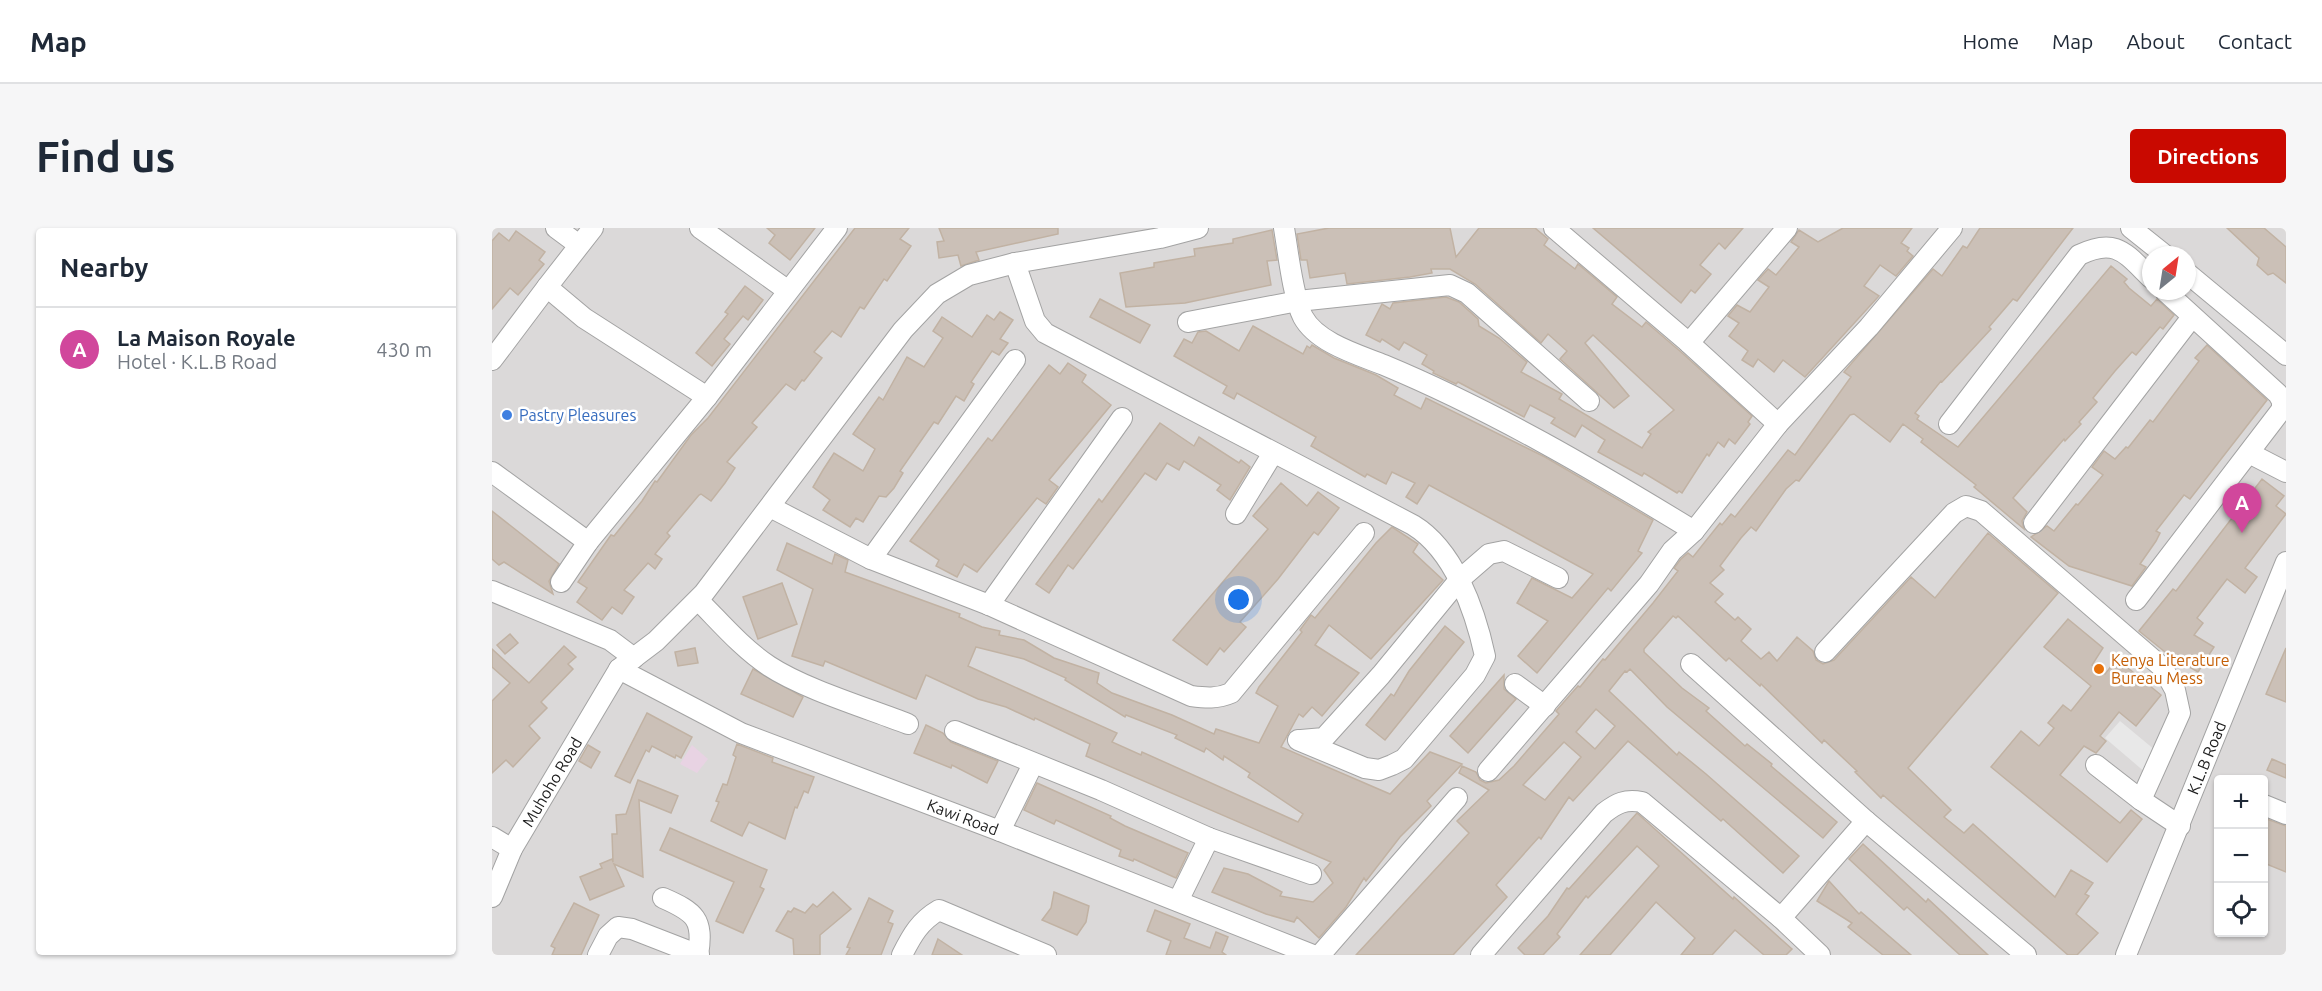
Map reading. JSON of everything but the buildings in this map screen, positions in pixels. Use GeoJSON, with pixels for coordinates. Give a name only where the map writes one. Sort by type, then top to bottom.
{"type":"FeatureCollection","features":[{"type":"Feature","properties":{"kind":"street"},"geometry":{"type":"LineString","coordinates":[[556,228],[579,245]]}},
{"type":"Feature","properties":{"kind":"street"},"geometry":{"type":"LineString","coordinates":[[492,360],[593,228]]}},
{"type":"Feature","properties":{"kind":"street"},"geometry":{"type":"LineString","coordinates":[[700,228],[787,290]]}},
{"type":"Feature","properties":{"kind":"street"},"geometry":{"type":"LineString","coordinates":[[561,582],[588,542],[707,397],[787,290],[837,228]]}},
{"type":"Feature","properties":{"kind":"street"},"geometry":{"type":"LineString","coordinates":[[626,664],[656,641],[698,600],[771,508],[903,330],[937,294],[969,275],[1015,262],[1158,233],[1198,228]]}},
{"type":"Feature","properties":{"kind":"street"},"geometry":{"type":"LineString","coordinates":[[1284,228],[1303,317],[1317,332],[1337,345],[1422,381],[1498,419],[1600,474],[1694,531]]}},
{"type":"Feature","properties":{"kind":"street"},"geometry":{"type":"LineString","coordinates":[[1554,228],[1689,343],[1778,424]]}},
{"type":"Feature","properties":{"kind":"street"},"geometry":{"type":"LineString","coordinates":[[1689,343],[1787,228]]}},
{"type":"Feature","properties":{"kind":"street"},"geometry":{"type":"LineString","coordinates":[[1488,771],[1649,585],[1672,551],[1694,531],[1778,424],[1869,327],[1952,228]]}},
{"type":"Feature","properties":{"kind":"street"},"geometry":{"type":"LineString","coordinates":[[2131,228],[2153,246]]}},
{"type":"Feature","properties":{"kind":"street"},"geometry":{"type":"LineString","coordinates":[[1949,424],[2079,255],[2097,246],[2114,248],[2127,255],[2142,269]]}},
{"type":"Feature","properties":{"kind":"street"},"geometry":{"type":"LineString","coordinates":[[1015,262],[1035,321],[1045,333],[1422,531],[1452,564],[1459,580],[1482,644],[1485,656],[1482,666],[1404,759],[1378,770],[1365,768],[1298,740],[1324,738],[1381,675],[1459,580],[1489,554],[1504,551],[1558,578]]}},
{"type":"Feature","properties":{"kind":"street"},"geometry":{"type":"LineString","coordinates":[[2196,280],[2286,355]]}},
{"type":"Feature","properties":{"kind":"street"},"geometry":{"type":"LineString","coordinates":[[1188,322],[1298,301],[1450,285],[1467,293],[1589,401]]}},
{"type":"Feature","properties":{"kind":"street"},"geometry":{"type":"LineString","coordinates":[[547,287],[584,318],[707,397]]}},
{"type":"Feature","properties":{"kind":"street"},"geometry":{"type":"LineString","coordinates":[[2136,600],[2282,409],[2282,401],[2174,300]]}},
{"type":"Feature","properties":{"kind":"street"},"geometry":{"type":"LineString","coordinates":[[2034,523],[2192,317]]}},
{"type":"Feature","properties":{"kind":"street"},"geometry":{"type":"LineString","coordinates":[[871,560],[1015,360]]}},
{"type":"Feature","properties":{"kind":"street"},"geometry":{"type":"LineString","coordinates":[[989,605],[1122,418]]}},
{"type":"Feature","properties":{"kind":"street"},"geometry":{"type":"LineString","coordinates":[[1236,514],[1272,453]]}},
{"type":"Feature","properties":{"kind":"street"},"geometry":{"type":"LineString","coordinates":[[2249,453],[2286,472]]}},
{"type":"Feature","properties":{"kind":"street"},"geometry":{"type":"LineString","coordinates":[[492,472],[588,542]]}},
{"type":"Feature","properties":{"kind":"street"},"geometry":{"type":"LineString","coordinates":[[1824,652],[1954,513],[1966,506],[1981,511],[2163,668],[2171,678],[2180,713],[2141,800]]}},
{"type":"Feature","properties":{"kind":"street"},"geometry":{"type":"LineString","coordinates":[[771,508],[871,560],[989,605],[1191,696],[1219,698],[1232,693],[1364,533]]}},
{"type":"Feature","properties":{"kind":"street","name":"K.L.B Road"},"geometry":{"type":"LineString","coordinates":[[2126,955],[2286,562]]}},
{"type":"Feature","properties":{"kind":"street","name":"Kawi Road"},"geometry":{"type":"LineString","coordinates":[[492,591],[610,640],[626,664],[741,733],[1178,901],[1278,949],[1313,955]]}},
{"type":"Feature","properties":{"kind":"street"},"geometry":{"type":"LineString","coordinates":[[698,600],[744,648],[770,667],[908,724]]}},
{"type":"Feature","properties":{"kind":"street","name":"Muhoho Road"},"geometry":{"type":"LineString","coordinates":[[492,897],[512,849],[626,664]]}},
{"type":"Feature","properties":{"kind":"street"},"geometry":{"type":"LineString","coordinates":[[1691,664],[1866,821],[2026,955]]}},
{"type":"Feature","properties":{"kind":"street"},"geometry":{"type":"LineString","coordinates":[[1515,684],[1545,706]]}},
{"type":"Feature","properties":{"kind":"street"},"geometry":{"type":"LineString","coordinates":[[955,731],[1209,838],[1311,874]]}},
{"type":"Feature","properties":{"kind":"street"},"geometry":{"type":"LineString","coordinates":[[1000,831],[1033,764]]}},
{"type":"Feature","properties":{"kind":"street"},"geometry":{"type":"LineString","coordinates":[[2096,765],[2141,800],[2180,826]]}},
{"type":"Feature","properties":{"kind":"street"},"geometry":{"type":"LineString","coordinates":[[1320,955],[1457,798]]}},
{"type":"Feature","properties":{"kind":"street"},"geometry":{"type":"LineString","coordinates":[[1481,955],[1604,813],[1618,802],[1629,800],[1642,802],[1781,918],[1820,955]]}},
{"type":"Feature","properties":{"kind":"street"},"geometry":{"type":"LineString","coordinates":[[2268,807],[2286,814]]}},
{"type":"Feature","properties":{"kind":"street"},"geometry":{"type":"LineString","coordinates":[[1781,918],[1866,821]]}},
{"type":"Feature","properties":{"kind":"street"},"geometry":{"type":"LineString","coordinates":[[492,837],[512,849]]}},
{"type":"Feature","properties":{"kind":"street"},"geometry":{"type":"LineString","coordinates":[[1178,901],[1209,838]]}},
{"type":"Feature","properties":{"kind":"street"},"geometry":{"type":"LineString","coordinates":[[598,955],[608,936],[618,927],[632,928],[651,946],[698,955],[701,935],[694,916],[686,908],[663,898]]}},
{"type":"Feature","properties":{"kind":"street"},"geometry":{"type":"LineString","coordinates":[[902,955],[915,930],[926,917],[939,909],[1046,955]]}},
{"type":"Feature","properties":{"kind":"shaded area"},"geometry":{"type":"Polygon","coordinates":[[[492,228],[2286,228],[2286,955],[492,955],[492,228]]]}},
{"type":"Feature","properties":{"kind":"shaded area"},"geometry":{"type":"Polygon","coordinates":[[[2120,721],[2161,755],[2146,773],[2105,738],[2120,721]]]}},
{"type":"Feature","properties":{"kind":"shaded area"},"geometry":{"type":"Polygon","coordinates":[[[692,745],[708,759],[697,773],[680,764],[692,745]]]}},
{"type":"Feature","properties":{"kind":"place","name":"Pastry Pleasures"},"geometry":{"type":"Point","coordinates":[507,415]}},
{"type":"Feature","properties":{"kind":"place","name":"La Maison Royale"},"geometry":{"type":"Point","coordinates":[2242,533]}},
{"type":"Feature","properties":{"kind":"place","name":"Kenya Literature Bureau Mess"},"geometry":{"type":"Point","coordinates":[2099,669]}}]}
